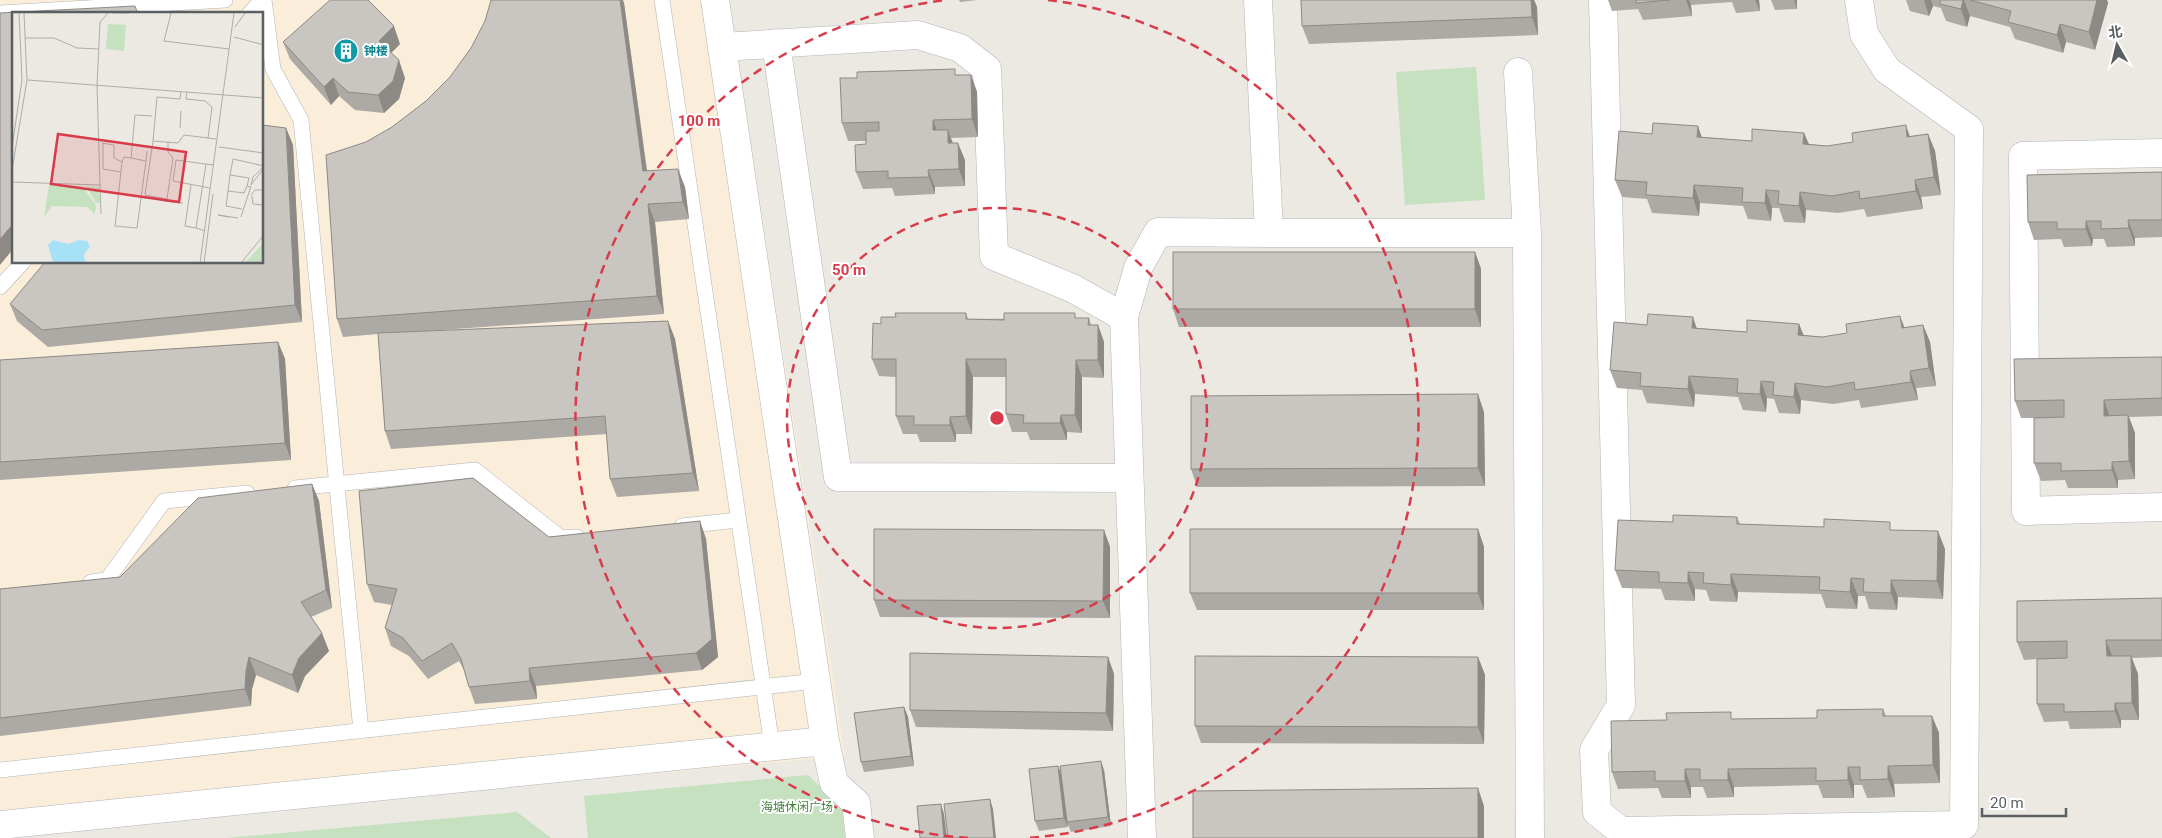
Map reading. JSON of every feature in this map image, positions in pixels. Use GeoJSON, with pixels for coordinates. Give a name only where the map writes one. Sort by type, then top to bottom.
{"type":"FeatureCollection","features":[{"type":"Feature","properties":{"kind":"street"},"geometry":{"type":"LineString","coordinates":[[715,0],[825,741],[834,783],[856,804],[860,838]]}},
{"type":"Feature","properties":{"kind":"street"},"geometry":{"type":"LineString","coordinates":[[1258,0],[1269,232]]}},
{"type":"Feature","properties":{"kind":"street"},"geometry":{"type":"LineString","coordinates":[[1602,0],[1620,705],[1594,750],[1597,812],[1621,831],[1964,825],[1969,129],[1887,70],[1864,34],[1859,0]]}},
{"type":"Feature","properties":{"kind":"street"},"geometry":{"type":"LineString","coordinates":[[722,47],[918,35],[960,48],[987,69],[994,256],[1072,288],[1124,317]]}},
{"type":"Feature","properties":{"kind":"street"},"geometry":{"type":"LineString","coordinates":[[776,43],[838,477],[1129,478]]}},
{"type":"Feature","properties":{"kind":"street"},"geometry":{"type":"LineString","coordinates":[[1518,72],[1527,233],[1530,838]]}},
{"type":"Feature","properties":{"kind":"street"},"geometry":{"type":"LineString","coordinates":[[2162,154],[2023,156],[2026,511],[2162,507]]}},
{"type":"Feature","properties":{"kind":"street"},"geometry":{"type":"LineString","coordinates":[[1142,838],[1124,317],[1138,268],[1158,232],[1527,233]]}},
{"type":"Feature","properties":{"kind":"street"},"geometry":{"type":"LineString","coordinates":[[0,825],[825,741]]}},
{"type":"Feature","properties":{"kind":"lane"},"geometry":{"type":"LineString","coordinates":[[15,12],[160,2],[225,0]]}},
{"type":"Feature","properties":{"kind":"lane"},"geometry":{"type":"LineString","coordinates":[[251,12],[263,0]]}},
{"type":"Feature","properties":{"kind":"lane"},"geometry":{"type":"LineString","coordinates":[[263,0],[273,69],[301,120],[361,731]]}},
{"type":"Feature","properties":{"kind":"lane"},"geometry":{"type":"LineString","coordinates":[[662,0],[772,746]]}},
{"type":"Feature","properties":{"kind":"lane"},"geometry":{"type":"LineString","coordinates":[[0,287],[21,264]]}},
{"type":"Feature","properties":{"kind":"lane"},"geometry":{"type":"LineString","coordinates":[[280,489],[475,470],[561,538],[591,535]]}},
{"type":"Feature","properties":{"kind":"lane"},"geometry":{"type":"LineString","coordinates":[[78,584],[107,580],[164,501],[260,491]]}},
{"type":"Feature","properties":{"kind":"lane"},"geometry":{"type":"LineString","coordinates":[[670,527],[738,520]]}},
{"type":"Feature","properties":{"kind":"lane"},"geometry":{"type":"LineString","coordinates":[[0,770],[816,681]]}},
{"type":"Feature","properties":{"kind":"shaded area"},"geometry":{"type":"Polygon","coordinates":[[[0,0],[729,0],[845,756],[0,833],[0,0]]]}},
{"type":"Feature","properties":{"kind":"green space"},"geometry":{"type":"Polygon","coordinates":[[[1476,67],[1485,200],[1405,205],[1396,72],[1476,67]]]}},
{"type":"Feature","properties":{"kind":"green space","name":"海塘休闲广场"},"geometry":{"type":"Polygon","coordinates":[[[808,775],[842,807],[845,838],[588,838],[584,796],[808,775]]]}},
{"type":"Feature","properties":{"kind":"green space"},"geometry":{"type":"Polygon","coordinates":[[[517,812],[551,838],[226,838],[517,812]]]}},
{"type":"Feature","properties":{"kind":"building","name":"钟楼"},"geometry":{"type":"Polygon","coordinates":[[[330,0],[368,0],[394,26],[379,41],[399,60],[393,81],[378,95],[348,92],[333,78],[324,87],[283,42],[330,0]]]}},
{"type":"Feature","properties":{"kind":"building"},"geometry":{"type":"Polygon","coordinates":[[[491,0],[620,0],[643,171],[678,169],[683,202],[648,204],[657,296],[337,319],[326,155],[366,142],[392,127],[426,101],[450,77],[471,48],[485,21],[491,0]]]}},
{"type":"Feature","properties":{"kind":"building"},"geometry":{"type":"Polygon","coordinates":[[[1301,0],[1531,0],[1532,17],[1302,26],[1301,0]]]}},
{"type":"Feature","properties":{"kind":"building"},"geometry":{"type":"Polygon","coordinates":[[[1636,0],[1670,0],[1636,3],[1636,0]]]}},
{"type":"Feature","properties":{"kind":"building"},"geometry":{"type":"Polygon","coordinates":[[[1940,0],[1963,0],[1961,9],[1940,4],[1940,0]]]}},
{"type":"Feature","properties":{"kind":"building"},"geometry":{"type":"Polygon","coordinates":[[[1970,0],[2097,0],[2089,32],[2060,24],[2057,35],[2008,22],[2011,11],[1970,0]]]}},
{"type":"Feature","properties":{"kind":"building"},"geometry":{"type":"Polygon","coordinates":[[[135,6],[137,12],[19,12],[135,6]]]}},
{"type":"Feature","properties":{"kind":"building"},"geometry":{"type":"Polygon","coordinates":[[[12,12],[12,225],[0,239],[0,13],[12,12]]]}},
{"type":"Feature","properties":{"kind":"building"},"geometry":{"type":"Polygon","coordinates":[[[955,69],[955,75],[971,75],[972,119],[933,120],[933,130],[948,130],[948,143],[958,143],[959,169],[928,170],[929,177],[888,178],[888,171],[856,172],[855,145],[866,144],[866,131],[879,131],[879,122],[842,123],[840,78],[857,78],[857,72],[955,69]]]}},
{"type":"Feature","properties":{"kind":"building"},"geometry":{"type":"Polygon","coordinates":[[[1653,123],[1698,126],[1697,137],[1752,141],[1752,129],[1804,133],[1803,144],[1827,146],[1853,142],[1852,133],[1906,125],[1907,137],[1928,134],[1934,177],[1915,180],[1916,191],[1860,199],[1859,191],[1832,196],[1800,192],[1799,206],[1778,204],[1779,191],[1766,190],[1765,203],[1742,202],[1743,188],[1694,185],[1693,198],[1646,195],[1647,182],[1615,180],[1619,131],[1652,134],[1653,123]]]}},
{"type":"Feature","properties":{"kind":"building"},"geometry":{"type":"Polygon","coordinates":[[[264,125],[286,128],[295,305],[42,330],[10,304],[43,264],[264,264],[264,125]]]}},
{"type":"Feature","properties":{"kind":"building"},"geometry":{"type":"Polygon","coordinates":[[[2162,172],[2162,220],[2128,220],[2129,228],[2101,229],[2101,221],[2086,221],[2086,229],[2057,229],[2057,222],[2028,222],[2027,175],[2162,172]]]}},
{"type":"Feature","properties":{"kind":"building"},"geometry":{"type":"Polygon","coordinates":[[[1173,252],[1475,252],[1475,309],[1173,309],[1173,252]]]}},
{"type":"Feature","properties":{"kind":"building"},"geometry":{"type":"Polygon","coordinates":[[[895,313],[966,313],[966,319],[1004,320],[1004,313],[1075,313],[1075,318],[1089,318],[1088,325],[1098,325],[1098,360],[1076,360],[1075,415],[1061,415],[1060,423],[1023,423],[1024,415],[1006,414],[1006,359],[966,359],[966,416],[950,417],[950,425],[914,425],[914,416],[896,416],[896,359],[872,359],[873,323],[881,324],[881,317],[896,317],[895,313]]]}},
{"type":"Feature","properties":{"kind":"building"},"geometry":{"type":"Polygon","coordinates":[[[1648,314],[1693,317],[1692,328],[1747,332],[1747,320],[1799,324],[1798,335],[1822,337],[1847,333],[1846,324],[1900,316],[1902,328],[1923,325],[1929,368],[1910,371],[1911,382],[1855,390],[1854,382],[1827,387],[1795,383],[1794,397],[1773,395],[1774,382],[1761,381],[1760,394],[1737,393],[1738,379],[1689,376],[1688,389],[1640,386],[1641,373],[1610,370],[1614,322],[1647,325],[1648,314]]]}},
{"type":"Feature","properties":{"kind":"building"},"geometry":{"type":"Polygon","coordinates":[[[668,321],[693,473],[610,479],[605,416],[385,431],[378,333],[668,321]]]}},
{"type":"Feature","properties":{"kind":"building"},"geometry":{"type":"Polygon","coordinates":[[[278,342],[285,443],[0,462],[0,360],[278,342]]]}},
{"type":"Feature","properties":{"kind":"building"},"geometry":{"type":"Polygon","coordinates":[[[2162,357],[2162,398],[2104,400],[2104,416],[2128,415],[2129,461],[2112,462],[2112,470],[2061,471],[2061,463],[2034,463],[2034,418],[2064,417],[2064,400],[2015,401],[2014,359],[2162,357]]]}},
{"type":"Feature","properties":{"kind":"building"},"geometry":{"type":"Polygon","coordinates":[[[1478,394],[1478,468],[1191,469],[1191,396],[1478,394]]]}},
{"type":"Feature","properties":{"kind":"building"},"geometry":{"type":"Polygon","coordinates":[[[473,478],[549,537],[700,521],[712,639],[696,653],[529,668],[530,681],[469,687],[461,659],[452,643],[422,661],[403,638],[385,628],[397,589],[367,584],[359,491],[473,478]]]}},
{"type":"Feature","properties":{"kind":"building"},"geometry":{"type":"Polygon","coordinates":[[[312,484],[326,590],[301,602],[322,633],[299,658],[292,675],[249,657],[245,689],[0,718],[0,589],[120,577],[198,498],[312,484]]]}},
{"type":"Feature","properties":{"kind":"building"},"geometry":{"type":"Polygon","coordinates":[[[1673,515],[1737,517],[1737,524],[1824,527],[1824,519],[1890,522],[1890,530],[1938,531],[1937,581],[1891,580],[1891,593],[1863,592],[1864,579],[1851,578],[1850,592],[1819,590],[1820,577],[1731,574],[1731,585],[1703,583],[1704,573],[1688,572],[1688,583],[1659,582],[1659,572],[1615,570],[1618,520],[1673,522],[1673,515]]]}},
{"type":"Feature","properties":{"kind":"building"},"geometry":{"type":"Polygon","coordinates":[[[874,529],[1104,530],[1103,601],[874,600],[874,529]]]}},
{"type":"Feature","properties":{"kind":"building"},"geometry":{"type":"Polygon","coordinates":[[[1190,529],[1478,529],[1478,593],[1190,593],[1190,529]]]}},
{"type":"Feature","properties":{"kind":"building"},"geometry":{"type":"Polygon","coordinates":[[[2162,598],[2162,640],[2106,640],[2107,656],[2131,656],[2132,703],[2115,703],[2115,711],[2064,712],[2064,704],[2037,704],[2037,659],[2067,658],[2067,641],[2017,642],[2017,601],[2162,598]]]}},
{"type":"Feature","properties":{"kind":"building"},"geometry":{"type":"Polygon","coordinates":[[[910,653],[1108,657],[1106,713],[910,710],[910,653]]]}},
{"type":"Feature","properties":{"kind":"building"},"geometry":{"type":"Polygon","coordinates":[[[1195,656],[1478,657],[1478,727],[1195,726],[1195,656]]]}},
{"type":"Feature","properties":{"kind":"building"},"geometry":{"type":"Polygon","coordinates":[[[904,707],[911,756],[861,762],[854,713],[904,707]]]}},
{"type":"Feature","properties":{"kind":"building"},"geometry":{"type":"Polygon","coordinates":[[[1883,709],[1883,716],[1932,716],[1933,765],[1888,766],[1888,779],[1860,780],[1860,767],[1848,767],[1848,780],[1816,781],[1816,768],[1728,769],[1728,780],[1700,780],[1700,769],[1685,769],[1685,781],[1655,781],[1655,771],[1612,772],[1611,721],[1667,720],[1666,713],[1731,712],[1731,719],[1817,718],[1817,710],[1883,709]]]}},
{"type":"Feature","properties":{"kind":"building"},"geometry":{"type":"Polygon","coordinates":[[[1101,761],[1108,817],[1067,822],[1060,766],[1101,761]]]}},
{"type":"Feature","properties":{"kind":"building"},"geometry":{"type":"Polygon","coordinates":[[[1058,766],[1064,818],[1035,821],[1029,769],[1058,766]]]}},
{"type":"Feature","properties":{"kind":"building"},"geometry":{"type":"Polygon","coordinates":[[[1478,788],[1478,838],[1193,838],[1193,791],[1478,788]]]}},
{"type":"Feature","properties":{"kind":"building"},"geometry":{"type":"Polygon","coordinates":[[[990,799],[994,838],[948,838],[944,804],[990,799]]]}},
{"type":"Feature","properties":{"kind":"building"},"geometry":{"type":"Polygon","coordinates":[[[941,804],[944,838],[920,838],[917,806],[941,804]]]}},
{"type":"Feature","properties":{"kind":"place","name":"钟楼"},"geometry":{"type":"Point","coordinates":[346,51]}}]}
